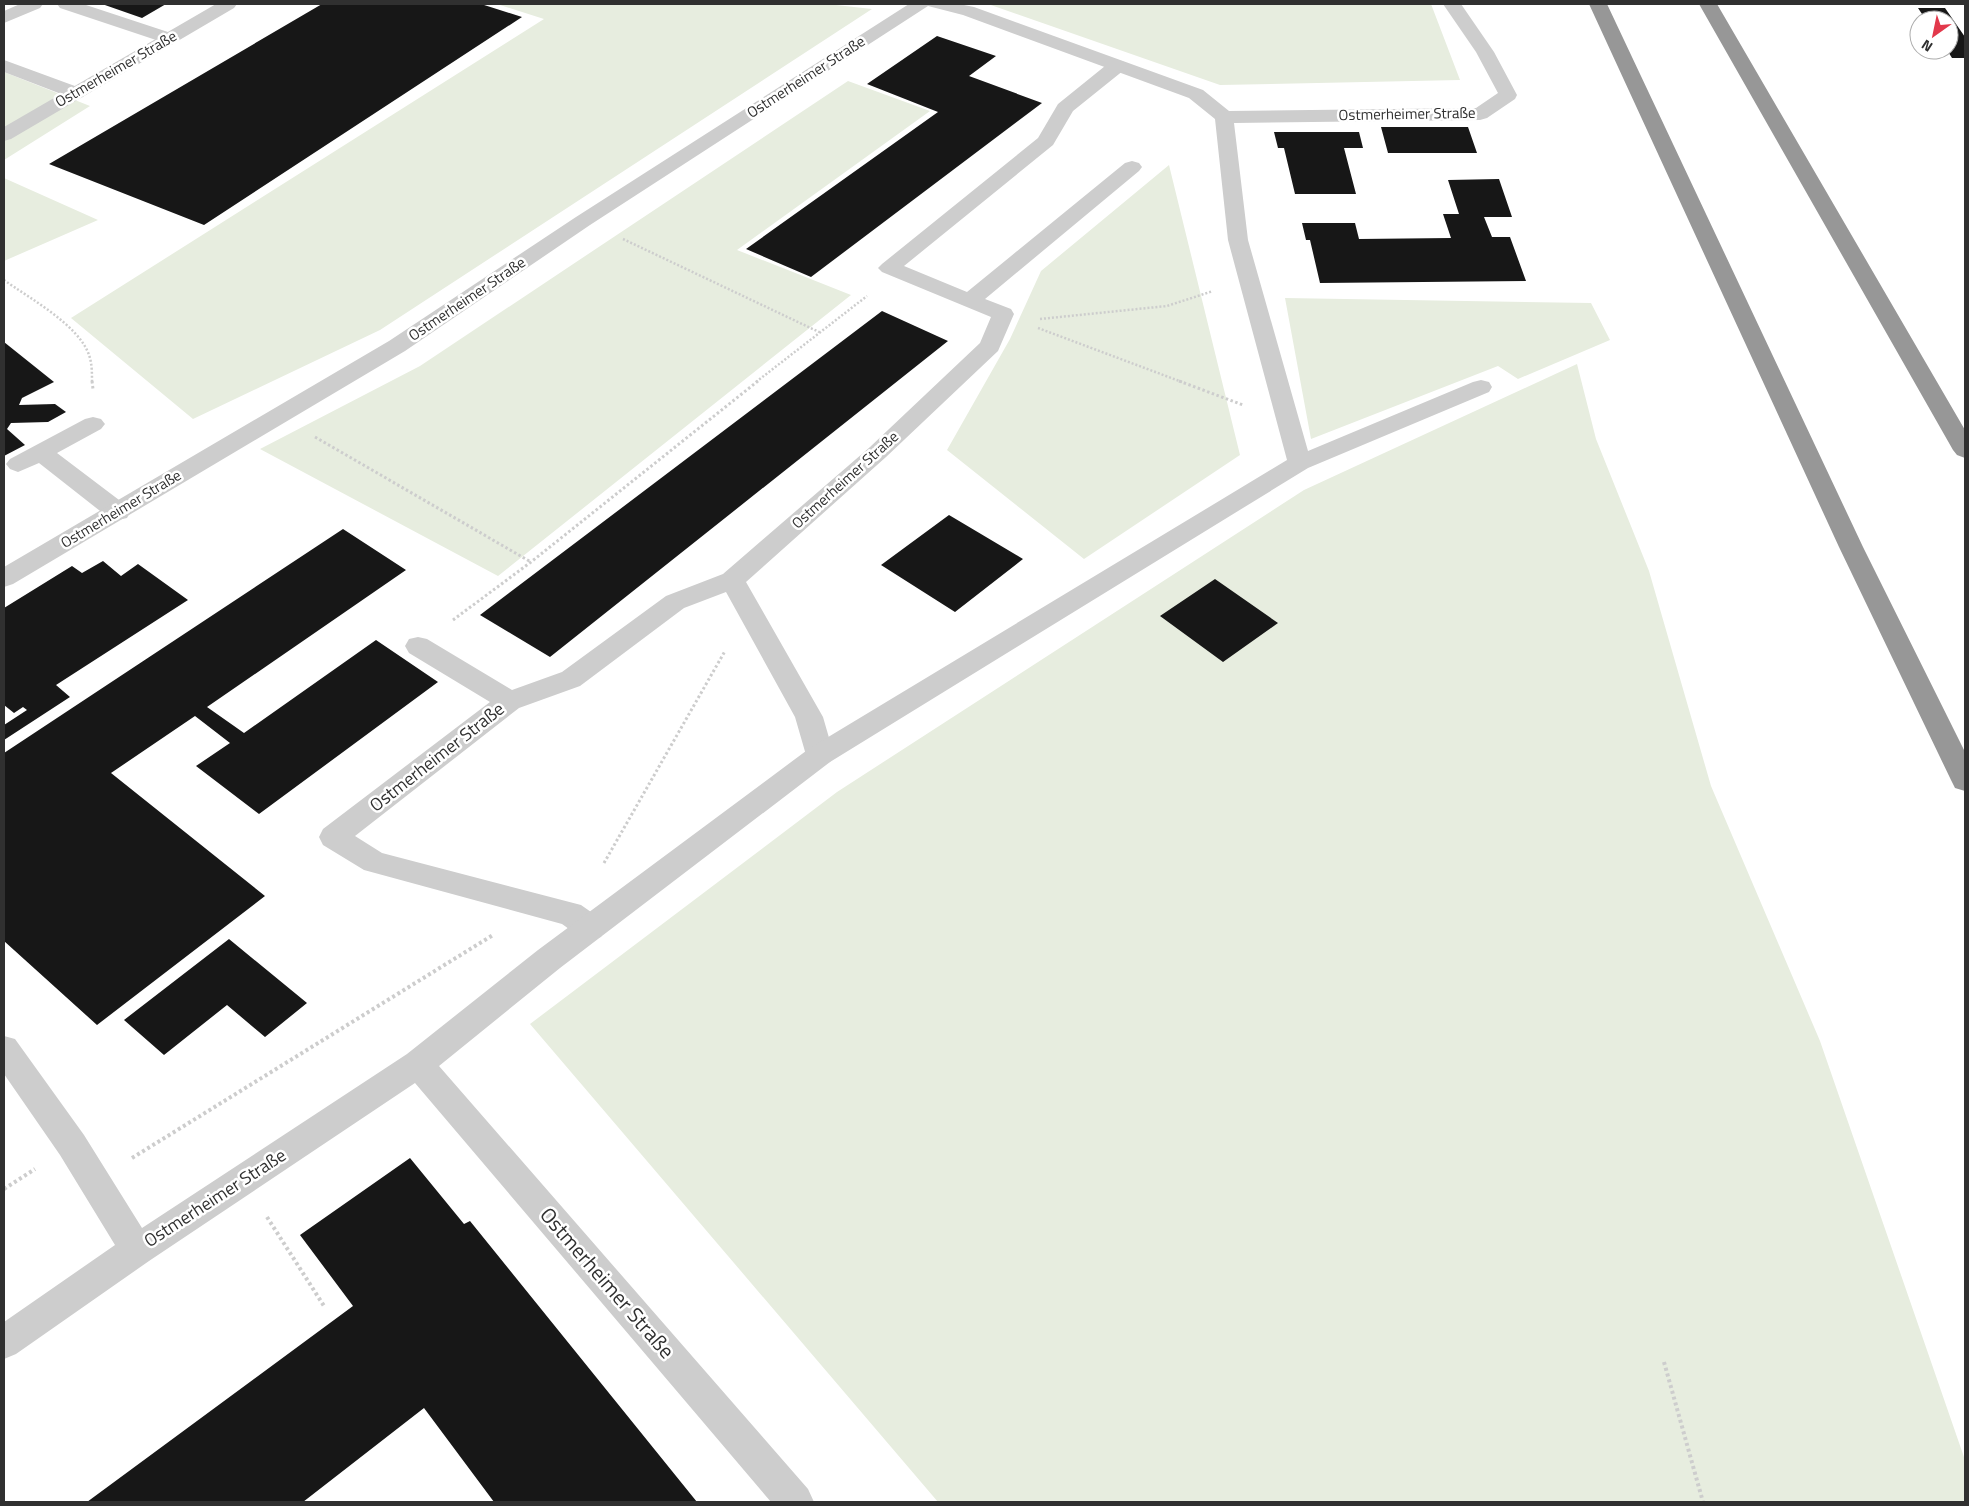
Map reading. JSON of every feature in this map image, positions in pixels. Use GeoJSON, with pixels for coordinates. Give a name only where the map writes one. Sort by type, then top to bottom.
{"type":"FeatureCollection","features":[{"type":"Feature","properties":{"kind":"highway"},"geometry":{"type":"LineString","coordinates":[[1598,4],[1851,547],[1965,780]]}},
{"type":"Feature","properties":{"kind":"highway"},"geometry":{"type":"LineString","coordinates":[[1708,4],[1965,450]]}},
{"type":"Feature","properties":{"kind":"street"},"geometry":{"type":"LineString","coordinates":[[4,18],[34,4]]}},
{"type":"Feature","properties":{"kind":"street"},"geometry":{"type":"LineString","coordinates":[[66,4],[168,38]]}},
{"type":"Feature","properties":{"kind":"street","name":"Ostmerheimer Straße"},"geometry":{"type":"LineString","coordinates":[[4,135],[228,4]]}},
{"type":"Feature","properties":{"kind":"street","name":"Ostmerheimer Straße"},"geometry":{"type":"LineString","coordinates":[[4,578],[397,346],[583,221],[921,4]]}},
{"type":"Feature","properties":{"kind":"street"},"geometry":{"type":"LineString","coordinates":[[936,4],[968,11],[1196,94],[1224,118],[1238,240],[1300,463]]}},
{"type":"Feature","properties":{"kind":"street","name":"Ostmerheimer Straße"},"geometry":{"type":"LineString","coordinates":[[1224,118],[1480,114],[1508,95],[1485,52],[1452,4]]}},
{"type":"Feature","properties":{"kind":"street"},"geometry":{"type":"LineString","coordinates":[[4,66],[76,93]]}},
{"type":"Feature","properties":{"kind":"street"},"geometry":{"type":"LineString","coordinates":[[1012,318],[889,268],[1046,141],[1065,108],[1117,66]]}},
{"type":"Feature","properties":{"kind":"street"},"geometry":{"type":"LineString","coordinates":[[969,301],[1132,167]]}},
{"type":"Feature","properties":{"kind":"street","name":"Ostmerheimer Straße"},"geometry":{"type":"LineString","coordinates":[[590,928],[572,914],[374,862],[333,837],[510,701],[571,679],[675,602],[732,580],[878,452],[990,346],[1012,318]]}},
{"type":"Feature","properties":{"kind":"street","name":"Ostmerheimer Straße"},"geometry":{"type":"LineString","coordinates":[[4,1342],[137,1250],[418,1064],[549,959],[820,756],[1300,463],[1482,387]]}},
{"type":"Feature","properties":{"kind":"street"},"geometry":{"type":"LineString","coordinates":[[18,464],[93,424]]}},
{"type":"Feature","properties":{"kind":"street"},"geometry":{"type":"LineString","coordinates":[[41,452],[118,512]]}},
{"type":"Feature","properties":{"kind":"street"},"geometry":{"type":"LineString","coordinates":[[732,580],[810,717],[820,756]]}},
{"type":"Feature","properties":{"kind":"street"},"geometry":{"type":"LineString","coordinates":[[418,646],[510,701]]}},
{"type":"Feature","properties":{"kind":"street","name":"Ostmerheimer Straße"},"geometry":{"type":"LineString","coordinates":[[4,1049],[72,1145],[137,1250]]}},
{"type":"Feature","properties":{"kind":"street","name":"Ostmerheimer Straße"},"geometry":{"type":"LineString","coordinates":[[418,1064],[795,1502]]}},
{"type":"Feature","properties":{"kind":"path"},"geometry":{"type":"LineString","coordinates":[[583,221],[819,332]]}},
{"type":"Feature","properties":{"kind":"path"},"geometry":{"type":"LineString","coordinates":[[418,646],[531,562],[819,332],[855,307],[880,285],[908,276]]}},
{"type":"Feature","properties":{"kind":"path"},"geometry":{"type":"LineString","coordinates":[[4,280],[59,320],[79,340],[88,353],[94,395],[93,424]]}},
{"type":"Feature","properties":{"kind":"path"},"geometry":{"type":"LineString","coordinates":[[1012,318],[1167,306],[1194,296],[1250,282]]}},
{"type":"Feature","properties":{"kind":"path"},"geometry":{"type":"LineString","coordinates":[[1012,318],[1289,422]]}},
{"type":"Feature","properties":{"kind":"path"},"geometry":{"type":"LineString","coordinates":[[278,415],[531,562]]}},
{"type":"Feature","properties":{"kind":"path"},"geometry":{"type":"LineString","coordinates":[[94,1182],[515,922],[554,909],[590,888],[728,646]]}},
{"type":"Feature","properties":{"kind":"path"},"geometry":{"type":"LineString","coordinates":[[243,1181],[324,1306]]}},
{"type":"Feature","properties":{"kind":"path"},"geometry":{"type":"LineString","coordinates":[[1664,1362],[1703,1502]]}},
{"type":"Feature","properties":{"kind":"shaded area"},"geometry":{"type":"Polygon","coordinates":[[[497,4],[827,4],[872,9],[380,330],[193,419],[71,318],[544,19],[497,4]]]}},
{"type":"Feature","properties":{"kind":"shaded area"},"geometry":{"type":"Polygon","coordinates":[[[988,4],[1431,4],[1460,80],[1220,85],[988,4]]]}},
{"type":"Feature","properties":{"kind":"shaded area"},"geometry":{"type":"Polygon","coordinates":[[[4,72],[90,106],[4,160],[4,72]]]}},
{"type":"Feature","properties":{"kind":"shaded area"},"geometry":{"type":"Polygon","coordinates":[[[848,81],[930,111],[737,250],[851,295],[498,576],[260,449],[420,366],[848,81]]]}},
{"type":"Feature","properties":{"kind":"shaded area"},"geometry":{"type":"Polygon","coordinates":[[[1169,165],[1240,455],[1084,559],[947,450],[1010,339],[1041,271],[1169,165]]]}},
{"type":"Feature","properties":{"kind":"shaded area"},"geometry":{"type":"Polygon","coordinates":[[[4,178],[98,220],[4,261],[4,178]]]}},
{"type":"Feature","properties":{"kind":"shaded area"},"geometry":{"type":"Polygon","coordinates":[[[1285,298],[1591,303],[1610,340],[1518,379],[1498,366],[1311,439],[1285,298]]]}},
{"type":"Feature","properties":{"kind":"shaded area"},"geometry":{"type":"Polygon","coordinates":[[[1577,364],[1596,439],[1649,571],[1711,786],[1820,1041],[1965,1460],[1965,1502],[938,1502],[530,1024],[837,792],[1304,490],[1577,364]]]}},
{"type":"Feature","properties":{"kind":"building"},"geometry":{"type":"Polygon","coordinates":[[[102,4],[166,4],[142,18],[102,4]]]}},
{"type":"Feature","properties":{"kind":"building"},"geometry":{"type":"Polygon","coordinates":[[[322,4],[481,4],[522,17],[204,225],[49,164],[322,4]]]}},
{"type":"Feature","properties":{"kind":"building"},"geometry":{"type":"Polygon","coordinates":[[[1918,8],[1945,8],[1946,10],[1919,10],[1918,8]]]}},
{"type":"Feature","properties":{"kind":"building"},"geometry":{"type":"Polygon","coordinates":[[[1959,28],[1965,37],[1965,58],[1959,58],[1959,28]]]}},
{"type":"Feature","properties":{"kind":"building"},"geometry":{"type":"Polygon","coordinates":[[[937,36],[996,56],[969,76],[1042,103],[811,277],[746,249],[938,112],[867,84],[937,36]]]}},
{"type":"Feature","properties":{"kind":"building"},"geometry":{"type":"Polygon","coordinates":[[[1381,127],[1468,127],[1477,153],[1388,153],[1381,127]]]}},
{"type":"Feature","properties":{"kind":"building"},"geometry":{"type":"Polygon","coordinates":[[[1274,132],[1359,132],[1363,148],[1344,148],[1356,194],[1295,194],[1284,148],[1278,148],[1274,132]]]}},
{"type":"Feature","properties":{"kind":"building"},"geometry":{"type":"Polygon","coordinates":[[[1499,179],[1512,217],[1484,217],[1492,237],[1510,237],[1526,281],[1320,283],[1310,240],[1306,240],[1302,223],[1355,223],[1359,239],[1451,238],[1443,214],[1459,214],[1448,180],[1499,179]]]}},
{"type":"Feature","properties":{"kind":"building"},"geometry":{"type":"Polygon","coordinates":[[[882,311],[948,341],[550,657],[480,615],[882,311]]]}},
{"type":"Feature","properties":{"kind":"building"},"geometry":{"type":"Polygon","coordinates":[[[4,342],[54,382],[22,398],[19,405],[55,404],[66,412],[48,422],[11,423],[7,429],[25,445],[4,456],[4,342]]]}},
{"type":"Feature","properties":{"kind":"building"},"geometry":{"type":"Polygon","coordinates":[[[949,515],[1023,559],[955,612],[881,565],[949,515]]]}},
{"type":"Feature","properties":{"kind":"building"},"geometry":{"type":"Polygon","coordinates":[[[343,529],[406,570],[207,707],[244,733],[376,640],[438,682],[259,814],[196,766],[230,743],[195,716],[111,773],[265,896],[97,1025],[4,941],[4,753],[343,529]]]}},
{"type":"Feature","properties":{"kind":"building"},"geometry":{"type":"Polygon","coordinates":[[[103,561],[121,576],[138,564],[188,600],[56,685],[70,697],[4,740],[4,725],[27,710],[23,707],[14,713],[4,705],[4,608],[72,566],[82,573],[103,561]]]}},
{"type":"Feature","properties":{"kind":"building"},"geometry":{"type":"Polygon","coordinates":[[[1215,579],[1278,623],[1223,662],[1160,616],[1215,579]]]}},
{"type":"Feature","properties":{"kind":"building"},"geometry":{"type":"Polygon","coordinates":[[[229,939],[307,1003],[265,1037],[227,1005],[164,1055],[124,1020],[229,939]]]}},
{"type":"Feature","properties":{"kind":"building"},"geometry":{"type":"Polygon","coordinates":[[[410,1158],[464,1224],[470,1221],[697,1502],[494,1502],[424,1408],[303,1502],[87,1502],[353,1306],[300,1235],[410,1158]]]}}]}
